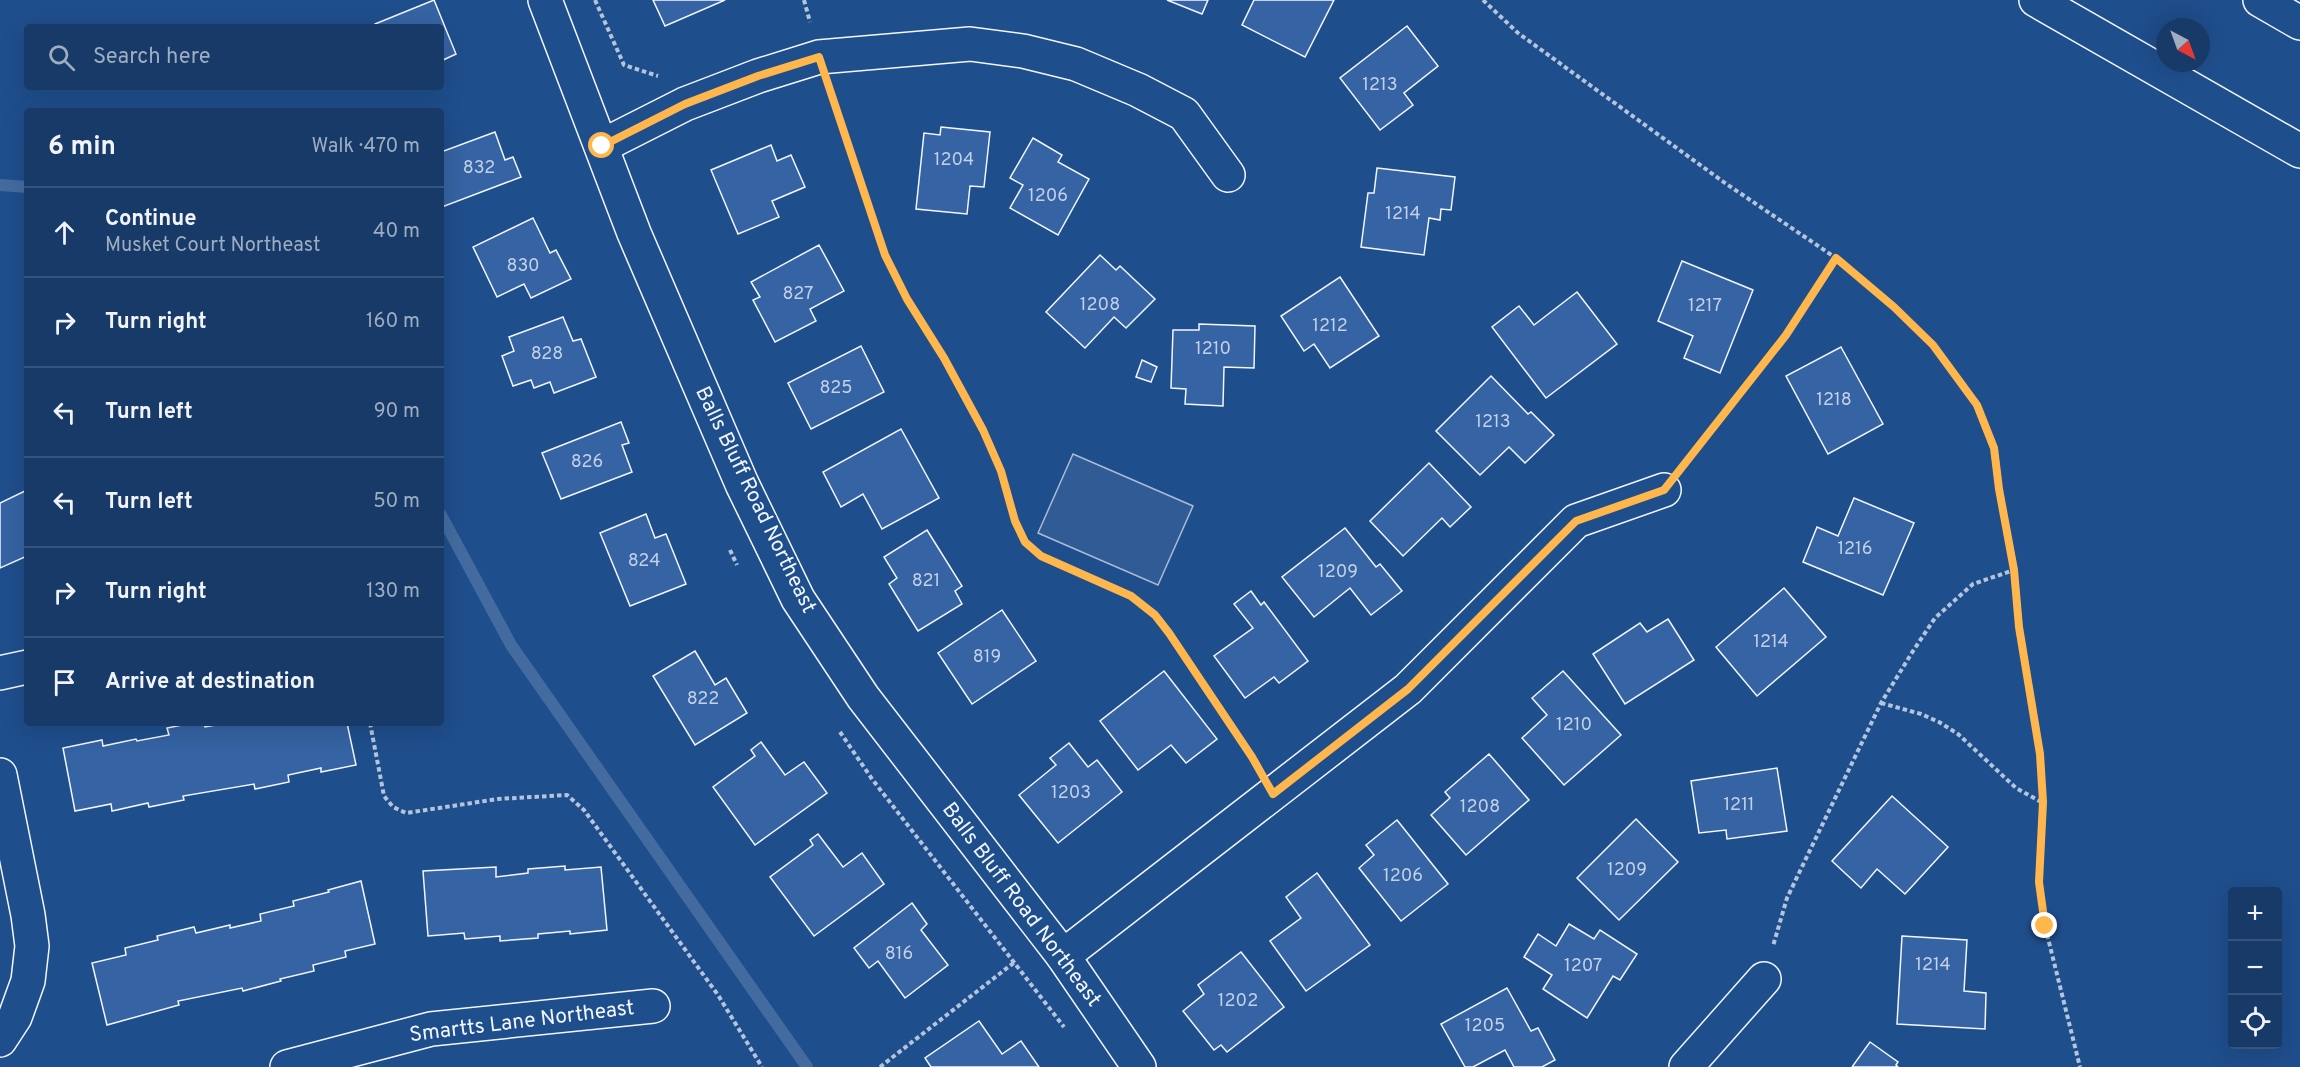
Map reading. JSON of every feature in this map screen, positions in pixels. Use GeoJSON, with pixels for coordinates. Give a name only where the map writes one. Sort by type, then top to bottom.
{"type":"FeatureCollection","features":[{"type":"Feature","properties":{"kind":"main road","name":"Balls Bluff Road Northeast"},"geometry":{"type":"LineString","coordinates":[[545,0],[634,233],[723,441],[798,599],[862,697],[1056,948],[1139,1067]]}},
{"type":"Feature","properties":{"kind":"main road"},"geometry":{"type":"LineString","coordinates":[[2036,0],[2300,151]]}},
{"type":"Feature","properties":{"kind":"main road"},"geometry":{"type":"LineString","coordinates":[[2260,0],[2300,24]]}},
{"type":"Feature","properties":{"kind":"main road"},"geometry":{"type":"LineString","coordinates":[[602,146],[685,104],[758,76],[819,57],[970,44],[1023,51],[1076,64],[1138,90],[1185,114],[1228,174]]}},
{"type":"Feature","properties":{"kind":"main road"},"geometry":{"type":"LineString","coordinates":[[1056,948],[1273,794],[1408,689],[1576,521],[1664,490]]}},
{"type":"Feature","properties":{"kind":"main road"},"geometry":{"type":"LineString","coordinates":[[0,673],[24,668]]}},
{"type":"Feature","properties":{"kind":"main road"},"geometry":{"type":"LineString","coordinates":[[0,775],[32,946],[28,981],[15,1017],[0,1040]]}},
{"type":"Feature","properties":{"kind":"main road"},"geometry":{"type":"LineString","coordinates":[[1686,1067],[1764,979]]}},
{"type":"Feature","properties":{"kind":"main road","name":"Smartts Lane Northeast"},"geometry":{"type":"LineString","coordinates":[[287,1067],[431,1029],[653,1006]]}},
{"type":"Feature","properties":{"kind":"path"},"geometry":{"type":"LineString","coordinates":[[595,0],[624,65],[663,77]]}},
{"type":"Feature","properties":{"kind":"path"},"geometry":{"type":"LineString","coordinates":[[804,0],[819,57],[885,255],[907,299],[944,358],[983,430],[1001,471],[1015,521],[1025,542],[1041,556],[1131,596],[1155,615],[1245,747],[1273,794]]}},
{"type":"Feature","properties":{"kind":"path"},"geometry":{"type":"LineString","coordinates":[[1483,0],[1518,33],[1725,183],[1836,258],[1894,307],[1933,345],[1977,405],[1994,448],[2014,570],[2019,627],[2040,754],[2043,802],[2039,882],[2045,926],[2080,1067]]}},
{"type":"Feature","properties":{"kind":"path"},"geometry":{"type":"LineString","coordinates":[[800,24],[810,21]]}},
{"type":"Feature","properties":{"kind":"path"},"geometry":{"type":"LineString","coordinates":[[1664,490],[1786,335],[1836,258]]}},
{"type":"Feature","properties":{"kind":"path"},"geometry":{"type":"LineString","coordinates":[[1764,979],[1787,898],[1881,703],[1935,618],[1973,584],[2014,570]]}},
{"type":"Feature","properties":{"kind":"path"},"geometry":{"type":"LineString","coordinates":[[1881,703],[1921,714],[1939,722],[1958,734],[2016,788],[2043,802]]}},
{"type":"Feature","properties":{"kind":"path"},"geometry":{"type":"LineString","coordinates":[[371,726],[384,796],[393,807],[406,813],[498,799],[567,795],[584,810],[718,994],[762,1067]]}},
{"type":"Feature","properties":{"kind":"path"},"geometry":{"type":"LineString","coordinates":[[880,1067],[1015,962],[1056,948]]}},
{"type":"Feature","properties":{"kind":"shaded area"},"geometry":{"type":"Polygon","coordinates":[[[1073,454],[1193,506],[1158,585],[1038,533],[1073,454]]]}},
{"type":"Feature","properties":{"kind":"building"},"geometry":{"type":"Polygon","coordinates":[[[434,0],[444,24],[375,24],[434,0]]]}},
{"type":"Feature","properties":{"kind":"building"},"geometry":{"type":"Polygon","coordinates":[[[653,0],[725,0],[665,26],[653,0]]]}},
{"type":"Feature","properties":{"kind":"building"},"geometry":{"type":"Polygon","coordinates":[[[1167,0],[1208,0],[1202,14],[1167,0]]]}},
{"type":"Feature","properties":{"kind":"building"},"geometry":{"type":"Polygon","coordinates":[[[1254,0],[1334,0],[1305,57],[1242,25],[1254,0]]]}},
{"type":"Feature","properties":{"kind":"building"},"geometry":{"type":"Polygon","coordinates":[[[444,25],[456,54],[444,60],[444,25]]]}},
{"type":"Feature","properties":{"kind":"building"},"geometry":{"type":"Polygon","coordinates":[[[1407,26],[1438,66],[1404,93],[1413,105],[1380,130],[1340,78],[1407,26]]]}},
{"type":"Feature","properties":{"kind":"building"},"geometry":{"type":"Polygon","coordinates":[[[941,127],[990,132],[984,187],[970,186],[967,214],[916,209],[924,133],[940,135],[941,127]]]}},
{"type":"Feature","properties":{"kind":"building"},"geometry":{"type":"Polygon","coordinates":[[[495,132],[505,160],[513,157],[521,177],[444,206],[444,151],[495,132]]]}},
{"type":"Feature","properties":{"kind":"building"},"geometry":{"type":"Polygon","coordinates":[[[1033,138],[1062,155],[1058,162],[1089,179],[1058,235],[1010,208],[1023,185],[1010,178],[1033,138]]]}},
{"type":"Feature","properties":{"kind":"building"},"geometry":{"type":"Polygon","coordinates":[[[771,145],[777,161],[791,155],[805,187],[772,201],[779,217],[738,234],[711,170],[771,145]]]}},
{"type":"Feature","properties":{"kind":"building"},"geometry":{"type":"Polygon","coordinates":[[[1377,168],[1455,177],[1451,210],[1441,209],[1440,220],[1429,218],[1424,255],[1361,247],[1368,193],[1374,193],[1377,168]]]}},
{"type":"Feature","properties":{"kind":"building"},"geometry":{"type":"Polygon","coordinates":[[[533,218],[550,253],[556,250],[571,279],[531,298],[524,284],[497,297],[473,247],[533,218]]]}},
{"type":"Feature","properties":{"kind":"building"},"geometry":{"type":"Polygon","coordinates":[[[819,245],[844,291],[810,309],[816,321],[775,342],[753,300],[760,297],[751,282],[819,245]]]}},
{"type":"Feature","properties":{"kind":"building"},"geometry":{"type":"Polygon","coordinates":[[[1100,255],[1116,270],[1120,266],[1155,299],[1126,328],[1114,317],[1085,348],[1046,312],[1100,255]]]}},
{"type":"Feature","properties":{"kind":"building"},"geometry":{"type":"Polygon","coordinates":[[[1682,261],[1753,290],[1720,373],[1684,358],[1693,336],[1658,321],[1682,261]]]}},
{"type":"Feature","properties":{"kind":"building"},"geometry":{"type":"Polygon","coordinates":[[[1340,277],[1379,336],[1330,368],[1314,344],[1304,351],[1281,316],[1340,277]]]}},
{"type":"Feature","properties":{"kind":"building"},"geometry":{"type":"Polygon","coordinates":[[[1577,292],[1617,344],[1546,398],[1492,327],[1519,306],[1534,325],[1577,292]]]}},
{"type":"Feature","properties":{"kind":"building"},"geometry":{"type":"Polygon","coordinates":[[[563,317],[573,341],[581,339],[596,377],[554,393],[550,382],[534,388],[531,380],[513,386],[502,356],[514,351],[509,337],[563,317]]]}},
{"type":"Feature","properties":{"kind":"building"},"geometry":{"type":"Polygon","coordinates":[[[1199,324],[1255,326],[1254,368],[1224,367],[1223,406],[1185,404],[1186,389],[1171,388],[1173,330],[1199,330],[1199,324]]]}},
{"type":"Feature","properties":{"kind":"building"},"geometry":{"type":"Polygon","coordinates":[[[861,346],[884,392],[811,429],[788,383],[861,346]]]}},
{"type":"Feature","properties":{"kind":"building"},"geometry":{"type":"Polygon","coordinates":[[[1841,347],[1883,424],[1828,454],[1786,376],[1841,347]]]}},
{"type":"Feature","properties":{"kind":"building"},"geometry":{"type":"Polygon","coordinates":[[[1142,360],[1157,367],[1151,382],[1136,377],[1142,360]]]}},
{"type":"Feature","properties":{"kind":"building"},"geometry":{"type":"Polygon","coordinates":[[[1491,376],[1528,414],[1531,412],[1554,435],[1525,463],[1509,447],[1480,475],[1436,431],[1491,376]]]}},
{"type":"Feature","properties":{"kind":"building"},"geometry":{"type":"Polygon","coordinates":[[[621,422],[629,443],[622,445],[632,472],[561,499],[542,453],[621,422]]]}},
{"type":"Feature","properties":{"kind":"building"},"geometry":{"type":"Polygon","coordinates":[[[901,429],[939,498],[882,529],[863,494],[841,507],[823,472],[901,429]]]}},
{"type":"Feature","properties":{"kind":"building"},"geometry":{"type":"Polygon","coordinates":[[[1429,463],[1471,507],[1450,527],[1442,518],[1403,556],[1370,521],[1429,463]]]}},
{"type":"Feature","properties":{"kind":"building"},"geometry":{"type":"Polygon","coordinates":[[[24,491],[24,557],[0,568],[0,503],[24,491]]]}},
{"type":"Feature","properties":{"kind":"building"},"geometry":{"type":"Polygon","coordinates":[[[1854,498],[1914,523],[1883,595],[1803,562],[1817,527],[1838,536],[1854,498]]]}},
{"type":"Feature","properties":{"kind":"building"},"geometry":{"type":"Polygon","coordinates":[[[646,514],[655,538],[666,534],[686,584],[630,606],[600,533],[646,514]]]}},
{"type":"Feature","properties":{"kind":"building"},"geometry":{"type":"Polygon","coordinates":[[[1345,528],[1376,567],[1380,564],[1402,591],[1371,615],[1350,588],[1314,617],[1282,577],[1345,528]]]}},
{"type":"Feature","properties":{"kind":"building"},"geometry":{"type":"Polygon","coordinates":[[[927,530],[962,586],[955,591],[962,604],[918,631],[889,584],[897,578],[884,557],[927,530]]]}},
{"type":"Feature","properties":{"kind":"building"},"geometry":{"type":"Polygon","coordinates":[[[1784,588],[1826,637],[1757,696],[1716,647],[1784,588]]]}},
{"type":"Feature","properties":{"kind":"building"},"geometry":{"type":"Polygon","coordinates":[[[1251,591],[1261,605],[1264,602],[1308,661],[1279,683],[1274,677],[1245,698],[1214,656],[1253,628],[1234,604],[1251,591]]]}},
{"type":"Feature","properties":{"kind":"building"},"geometry":{"type":"Polygon","coordinates":[[[1002,610],[1036,661],[972,704],[938,653],[1002,610]]]}},
{"type":"Feature","properties":{"kind":"building"},"geometry":{"type":"Polygon","coordinates":[[[1668,619],[1694,660],[1625,704],[1593,654],[1640,623],[1647,632],[1668,619]]]}},
{"type":"Feature","properties":{"kind":"building"},"geometry":{"type":"Polygon","coordinates":[[[695,651],[715,685],[726,678],[747,713],[695,745],[653,676],[695,651]]]}},
{"type":"Feature","properties":{"kind":"building"},"geometry":{"type":"Polygon","coordinates":[[[1164,671],[1217,739],[1186,763],[1171,745],[1138,770],[1100,721],[1164,671]]]}},
{"type":"Feature","properties":{"kind":"building"},"geometry":{"type":"Polygon","coordinates":[[[1563,671],[1621,735],[1564,785],[1522,738],[1547,715],[1532,698],[1563,671]]]}},
{"type":"Feature","properties":{"kind":"building"},"geometry":{"type":"Polygon","coordinates":[[[177,726],[348,726],[356,765],[321,772],[321,768],[288,775],[289,782],[255,789],[254,784],[183,796],[184,800],[149,807],[148,803],[112,811],[111,804],[75,811],[63,748],[102,740],[103,746],[169,735],[167,728],[177,726]]]}},
{"type":"Feature","properties":{"kind":"building"},"geometry":{"type":"Polygon","coordinates":[[[761,742],[785,775],[804,762],[827,793],[755,845],[713,787],[755,756],[751,750],[761,742]]]}},
{"type":"Feature","properties":{"kind":"building"},"geometry":{"type":"Polygon","coordinates":[[[1069,743],[1088,767],[1097,760],[1122,792],[1058,843],[1019,795],[1056,765],[1050,758],[1069,743]]]}},
{"type":"Feature","properties":{"kind":"building"},"geometry":{"type":"Polygon","coordinates":[[[1489,754],[1529,800],[1466,855],[1431,815],[1450,798],[1445,792],[1489,754]]]}},
{"type":"Feature","properties":{"kind":"building"},"geometry":{"type":"Polygon","coordinates":[[[1777,768],[1787,831],[1727,839],[1726,830],[1699,833],[1691,781],[1777,768]]]}},
{"type":"Feature","properties":{"kind":"building"},"geometry":{"type":"Polygon","coordinates":[[[1892,796],[1948,847],[1905,894],[1877,869],[1861,888],[1832,861],[1892,796]]]}},
{"type":"Feature","properties":{"kind":"building"},"geometry":{"type":"Polygon","coordinates":[[[1636,819],[1678,862],[1619,920],[1577,878],[1636,819]]]}},
{"type":"Feature","properties":{"kind":"building"},"geometry":{"type":"Polygon","coordinates":[[[1397,820],[1448,884],[1401,921],[1359,868],[1374,855],[1366,845],[1397,820]]]}},
{"type":"Feature","properties":{"kind":"building"},"geometry":{"type":"Polygon","coordinates":[[[818,834],[843,867],[862,853],[884,884],[814,936],[770,877],[813,845],[810,840],[818,834]]]}},
{"type":"Feature","properties":{"kind":"building"},"geometry":{"type":"Polygon","coordinates":[[[565,866],[565,870],[601,867],[607,930],[570,934],[570,931],[538,934],[538,938],[500,941],[500,936],[465,939],[464,933],[428,936],[423,871],[496,867],[496,877],[528,873],[528,869],[565,866]]]}},
{"type":"Feature","properties":{"kind":"building"},"geometry":{"type":"Polygon","coordinates":[[[1317,873],[1370,945],[1306,991],[1270,941],[1301,918],[1286,897],[1317,873]]]}},
{"type":"Feature","properties":{"kind":"building"},"geometry":{"type":"Polygon","coordinates":[[[361,881],[375,944],[345,951],[346,957],[313,965],[314,971],[280,979],[281,981],[243,991],[242,988],[178,1001],[179,1005],[107,1025],[92,963],[126,955],[125,948],[158,940],[157,936],[194,927],[196,933],[261,921],[260,914],[294,906],[293,901],[361,881]]]}},
{"type":"Feature","properties":{"kind":"building"},"geometry":{"type":"Polygon","coordinates":[[[912,903],[927,924],[921,930],[948,965],[905,998],[878,961],[869,968],[854,948],[912,903]]]}},
{"type":"Feature","properties":{"kind":"building"},"geometry":{"type":"Polygon","coordinates":[[[1569,924],[1594,939],[1600,930],[1637,954],[1620,980],[1613,976],[1587,1018],[1543,989],[1552,975],[1524,957],[1538,934],[1556,946],[1569,924]]]}},
{"type":"Feature","properties":{"kind":"building"},"geometry":{"type":"Polygon","coordinates":[[[1902,936],[1967,940],[1964,991],[1986,993],[1985,1029],[1897,1024],[1902,936]]]}},
{"type":"Feature","properties":{"kind":"building"},"geometry":{"type":"Polygon","coordinates":[[[1241,952],[1284,1007],[1227,1052],[1221,1045],[1214,1050],[1183,1011],[1204,994],[1198,985],[1241,952]]]}},
{"type":"Feature","properties":{"kind":"building"},"geometry":{"type":"Polygon","coordinates":[[[1507,988],[1531,1031],[1538,1028],[1555,1060],[1542,1067],[1514,1067],[1505,1050],[1473,1067],[1465,1067],[1441,1024],[1507,988]]]}},
{"type":"Feature","properties":{"kind":"building"},"geometry":{"type":"Polygon","coordinates":[[[979,1021],[1002,1054],[1021,1041],[1039,1067],[931,1067],[925,1058],[979,1021]]]}},
{"type":"Feature","properties":{"kind":"building"},"geometry":{"type":"Polygon","coordinates":[[[1870,1042],[1898,1062],[1896,1065],[1898,1067],[1852,1067],[1870,1042]]]}},
{"type":"Feature","properties":{"kind":"waterway"},"geometry":{"type":"LineString","coordinates":[[0,185],[24,187]]}},
{"type":"Feature","properties":{"kind":"waterway"},"geometry":{"type":"LineString","coordinates":[[444,521],[511,645],[807,1067]]}},
{"type":"Feature","properties":{"kind":"route"},"geometry":{"type":"LineString","coordinates":[[602,146],[685,104],[758,76],[819,57],[885,255],[907,299],[944,358],[983,430],[1001,471],[1015,521],[1025,542],[1041,556],[1131,596],[1155,615],[1252,757],[1273,794],[1408,689],[1576,521],[1664,490],[1786,335],[1836,258],[1894,307],[1933,345],[1977,405],[1994,448],[2014,570],[2029,696],[2040,754],[2043,802],[2039,882],[2045,926]]}}]}
